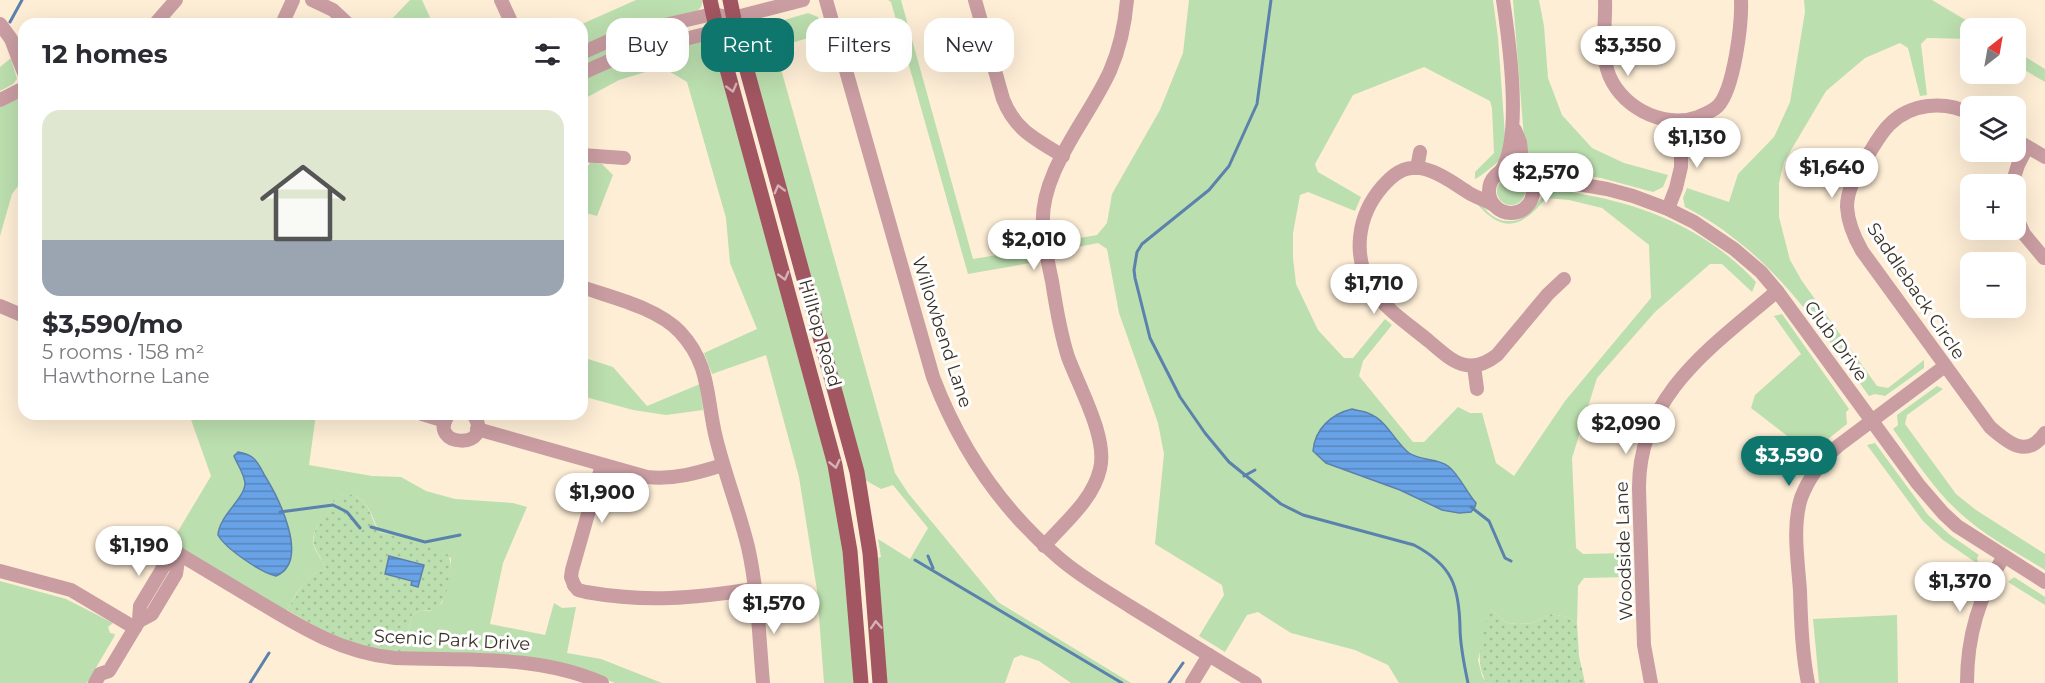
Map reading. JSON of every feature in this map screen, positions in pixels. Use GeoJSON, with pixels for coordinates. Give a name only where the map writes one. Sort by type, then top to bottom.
{"type":"FeatureCollection","features":[{"type":"Feature","properties":{"kind":"main road","name":"Hilltop Road"},"geometry":{"type":"LineString","coordinates":[[730,0],[733,18]]}},
{"type":"Feature","properties":{"kind":"main road","name":"Hilltop Road"},"geometry":{"type":"LineString","coordinates":[[728,72],[835,465],[850,551],[861,683]]}},
{"type":"Feature","properties":{"kind":"main road","name":"Hilltop Road"},"geometry":{"type":"LineString","coordinates":[[748,72],[856,472],[870,553],[880,683]]}},
{"type":"Feature","properties":{"kind":"street"},"geometry":{"type":"LineString","coordinates":[[160,18],[176,0]]}},
{"type":"Feature","properties":{"kind":"street"},"geometry":{"type":"LineString","coordinates":[[285,18],[293,0]]}},
{"type":"Feature","properties":{"kind":"street"},"geometry":{"type":"LineString","coordinates":[[312,0],[333,10],[342,18]]}},
{"type":"Feature","properties":{"kind":"street"},"geometry":{"type":"LineString","coordinates":[[501,0],[509,18]]}},
{"type":"Feature","properties":{"kind":"street"},"geometry":{"type":"LineString","coordinates":[[588,50],[622,36],[711,7],[733,18],[803,0]]}},
{"type":"Feature","properties":{"kind":"street","name":"Willowbend Lane"},"geometry":{"type":"LineString","coordinates":[[826,0],[925,350],[939,393],[959,436],[990,485],[1044,546],[1094,584],[1255,683]]}},
{"type":"Feature","properties":{"kind":"street"},"geometry":{"type":"LineString","coordinates":[[975,0],[1008,111],[1024,132],[1063,156]]}},
{"type":"Feature","properties":{"kind":"street"},"geometry":{"type":"LineString","coordinates":[[1044,546],[1089,496],[1100,472],[1102,458],[1098,435],[1063,337],[1045,246],[1044,202],[1049,183],[1113,64],[1120,43],[1127,0]]}},
{"type":"Feature","properties":{"kind":"street"},"geometry":{"type":"LineString","coordinates":[[1494,205],[1489,195],[1497,175],[1507,162],[1514,128],[1508,32],[1503,0]]}},
{"type":"Feature","properties":{"kind":"street"},"geometry":{"type":"LineString","coordinates":[[1605,0],[1605,58],[1614,85],[1627,100],[1641,110],[1661,118],[1681,121],[1709,112],[1726,94],[1732,76],[1741,0]]}},
{"type":"Feature","properties":{"kind":"street"},"geometry":{"type":"LineString","coordinates":[[0,24],[11,39],[18,57]]}},
{"type":"Feature","properties":{"kind":"street"},"geometry":{"type":"LineString","coordinates":[[588,70],[625,54],[701,35]]}},
{"type":"Feature","properties":{"kind":"street"},"geometry":{"type":"LineString","coordinates":[[0,100],[18,91]]}},
{"type":"Feature","properties":{"kind":"street","name":"Saddleback Circle"},"geometry":{"type":"LineString","coordinates":[[1960,110],[1926,106],[1914,109],[1893,120],[1879,136],[1855,177],[1848,203],[1852,230],[1862,251],[1990,427],[2009,442],[2030,453],[2045,433]]}},
{"type":"Feature","properties":{"kind":"street"},"geometry":{"type":"LineString","coordinates":[[1668,209],[1681,167],[1681,121]]}},
{"type":"Feature","properties":{"kind":"street"},"geometry":{"type":"LineString","coordinates":[[1514,128],[1518,136],[1524,174],[1532,186],[1531,198]]}},
{"type":"Feature","properties":{"kind":"street"},"geometry":{"type":"LineString","coordinates":[[2026,146],[2045,157]]}},
{"type":"Feature","properties":{"kind":"street"},"geometry":{"type":"LineString","coordinates":[[1417,168],[1420,152]]}},
{"type":"Feature","properties":{"kind":"street"},"geometry":{"type":"LineString","coordinates":[[588,155],[624,158]]}},
{"type":"Feature","properties":{"kind":"street"},"geometry":{"type":"LineString","coordinates":[[1559,182],[1539,190],[1526,207],[1517,212],[1507,212],[1430,171],[1417,168],[1406,169],[1396,174],[1379,190],[1370,205],[1362,223],[1360,255],[1372,289],[1386,305],[1455,362],[1474,366],[1487,362],[1497,355],[1548,294],[1564,279]]}},
{"type":"Feature","properties":{"kind":"street"},"geometry":{"type":"LineString","coordinates":[[1461,187],[1484,184],[1512,169],[1524,174]]}},
{"type":"Feature","properties":{"kind":"street","name":"Club Drive"},"geometry":{"type":"LineString","coordinates":[[1524,174],[1633,195],[1694,222],[1734,249],[1761,272],[1777,291],[1918,484],[1943,513],[1965,531],[2045,582]]}},
{"type":"Feature","properties":{"kind":"street"},"geometry":{"type":"LineString","coordinates":[[2026,236],[2044,258]]}},
{"type":"Feature","properties":{"kind":"street"},"geometry":{"type":"LineString","coordinates":[[588,289],[658,316],[675,327],[695,352],[704,370],[712,423],[745,537],[755,589],[763,683]]}},
{"type":"Feature","properties":{"kind":"street","name":"Woodside Lane"},"geometry":{"type":"LineString","coordinates":[[1651,683],[1644,645],[1639,489],[1645,443],[1661,406],[1685,372],[1777,291]]}},
{"type":"Feature","properties":{"kind":"street"},"geometry":{"type":"LineString","coordinates":[[0,306],[18,314]]}},
{"type":"Feature","properties":{"kind":"street"},"geometry":{"type":"LineString","coordinates":[[1474,366],[1477,389]]}},
{"type":"Feature","properties":{"kind":"street"},"geometry":{"type":"LineString","coordinates":[[1808,683],[1803,643],[1796,524],[1804,490],[1823,460],[1844,440],[1945,366]]}},
{"type":"Feature","properties":{"kind":"street"},"geometry":{"type":"LineString","coordinates":[[447,420],[445,430],[448,435],[459,442],[470,439],[477,429],[477,420]]}},
{"type":"Feature","properties":{"kind":"street"},"geometry":{"type":"LineString","coordinates":[[477,429],[639,476],[663,478],[688,475],[723,465]]}},
{"type":"Feature","properties":{"kind":"street"},"geometry":{"type":"LineString","coordinates":[[602,465],[569,588],[648,600],[689,598],[755,589]]}},
{"type":"Feature","properties":{"kind":"street","name":"Scenic Park Drive"},"geometry":{"type":"LineString","coordinates":[[137,624],[152,614],[176,574],[179,554],[305,630],[351,650],[395,658],[538,663],[570,671],[602,683]]}},
{"type":"Feature","properties":{"kind":"street"},"geometry":{"type":"LineString","coordinates":[[1967,683],[1968,656],[1976,614],[1986,588],[2004,556]]}},
{"type":"Feature","properties":{"kind":"street"},"geometry":{"type":"LineString","coordinates":[[0,571],[71,590],[137,624],[110,677],[100,674],[95,683]]}},
{"type":"Feature","properties":{"kind":"street"},"geometry":{"type":"LineString","coordinates":[[1192,683],[1209,655]]}},
{"type":"Feature","properties":{"kind":"green space"},"geometry":{"type":"Polygon","coordinates":[[[410,0],[422,0],[430,18],[393,18],[410,0]]]}},
{"type":"Feature","properties":{"kind":"green space"},"geometry":{"type":"Polygon","coordinates":[[[636,0],[702,0],[700,8],[693,13],[677,18],[606,18],[606,40],[588,45],[588,21],[636,0]]]}},
{"type":"Feature","properties":{"kind":"green space"},"geometry":{"type":"Polygon","coordinates":[[[888,0],[901,0],[906,18],[896,18],[891,2],[888,0]]]}},
{"type":"Feature","properties":{"kind":"green space"},"geometry":{"type":"Polygon","coordinates":[[[1189,0],[1493,0],[1506,149],[1501,159],[1475,179],[1475,172],[1494,153],[1490,101],[1424,67],[1353,95],[1315,164],[1318,172],[1361,197],[1355,211],[1308,192],[1300,195],[1293,233],[1296,284],[1318,330],[1344,358],[1353,358],[1385,319],[1392,325],[1363,361],[1359,376],[1413,442],[1424,442],[1458,407],[1470,413],[1482,413],[1496,463],[1514,476],[1565,401],[1651,298],[1649,245],[1602,208],[1569,200],[1546,198],[1538,208],[1521,220],[1505,223],[1488,214],[1478,205],[1480,203],[1493,216],[1505,221],[1523,217],[1542,198],[1554,191],[1575,192],[1633,206],[1700,236],[1739,265],[1756,282],[1752,292],[1722,264],[1710,264],[1655,312],[1597,378],[1572,458],[1576,548],[1583,554],[1629,553],[1630,577],[1584,578],[1578,586],[1577,624],[1568,617],[1551,614],[1533,623],[1507,623],[1490,609],[1478,660],[1482,676],[1487,683],[1399,683],[1388,665],[1355,650],[1291,633],[1258,612],[1247,615],[1225,652],[1199,636],[1224,595],[1222,585],[1155,544],[1164,454],[1158,423],[1119,313],[1107,249],[1098,243],[1057,251],[1056,242],[1097,235],[1107,223],[1112,194],[1160,110],[1183,53],[1189,0]]]}},
{"type":"Feature","properties":{"kind":"green space"},"geometry":{"type":"Polygon","coordinates":[[[1513,0],[1539,0],[1544,26],[1548,78],[1562,115],[1592,148],[1624,163],[1668,175],[1663,187],[1653,192],[1601,178],[1557,172],[1537,172],[1526,163],[1513,0]]]}},
{"type":"Feature","properties":{"kind":"green space"},"geometry":{"type":"Polygon","coordinates":[[[1804,0],[1932,0],[1962,18],[1960,18],[1960,39],[1927,38],[1921,44],[1927,95],[1920,96],[1908,48],[1900,43],[1865,58],[1826,91],[1784,162],[1779,183],[1779,217],[1790,260],[1802,281],[1877,386],[1888,388],[1924,360],[1924,368],[1885,396],[1875,394],[1869,396],[1830,341],[1789,290],[1742,244],[1715,224],[1685,207],[1683,198],[1687,188],[1729,202],[1738,174],[1774,137],[1790,102],[1805,12],[1804,0]]]}},
{"type":"Feature","properties":{"kind":"green space"},"geometry":{"type":"Polygon","coordinates":[[[808,13],[818,18],[806,18],[806,39],[794,42],[794,18],[791,18],[808,13]]]}},
{"type":"Feature","properties":{"kind":"green space"},"geometry":{"type":"Polygon","coordinates":[[[912,40],[973,259],[1034,249],[1036,262],[968,274],[911,72],[912,40]]]}},
{"type":"Feature","properties":{"kind":"green space"},"geometry":{"type":"Polygon","coordinates":[[[701,42],[701,72],[720,72],[831,478],[845,563],[854,683],[824,683],[817,590],[799,477],[766,355],[712,374],[704,353],[757,329],[730,263],[726,218],[687,82],[670,72],[689,72],[689,44],[701,42]]]}},
{"type":"Feature","properties":{"kind":"green space"},"geometry":{"type":"Polygon","coordinates":[[[606,47],[606,55],[588,63],[588,56],[606,47]]]}},
{"type":"Feature","properties":{"kind":"green space"},"geometry":{"type":"Polygon","coordinates":[[[2026,57],[2045,69],[2045,82],[2026,71],[2026,57]]]}},
{"type":"Feature","properties":{"kind":"green space"},"geometry":{"type":"Polygon","coordinates":[[[11,58],[17,79],[0,91],[0,67],[11,58]]]}},
{"type":"Feature","properties":{"kind":"green space"},"geometry":{"type":"Polygon","coordinates":[[[606,69],[606,72],[645,72],[619,80],[588,97],[588,77],[606,69]]]}},
{"type":"Feature","properties":{"kind":"green space"},"geometry":{"type":"Polygon","coordinates":[[[755,72],[782,72],[895,473],[908,493],[998,602],[1131,683],[1071,683],[1039,661],[1021,655],[1014,658],[1005,683],[887,683],[877,558],[881,557],[878,539],[910,559],[928,528],[893,485],[881,489],[865,480],[755,72]]]}},
{"type":"Feature","properties":{"kind":"green space"},"geometry":{"type":"Polygon","coordinates":[[[18,98],[18,186],[12,194],[0,236],[0,107],[18,98]]]}},
{"type":"Feature","properties":{"kind":"green space"},"geometry":{"type":"Polygon","coordinates":[[[590,162],[602,164],[613,175],[597,216],[588,214],[590,162]]]}},
{"type":"Feature","properties":{"kind":"green space"},"geometry":{"type":"Polygon","coordinates":[[[1511,177],[1521,181],[1525,191],[1521,201],[1511,205],[1501,201],[1497,191],[1501,181],[1511,177]]]}},
{"type":"Feature","properties":{"kind":"green space"},"geometry":{"type":"Polygon","coordinates":[[[1782,314],[1849,409],[1846,412],[1847,424],[1812,455],[1751,408],[1755,395],[1801,354],[1774,316],[1782,314]]]}},
{"type":"Feature","properties":{"kind":"green space"},"geometry":{"type":"Polygon","coordinates":[[[588,359],[613,367],[647,406],[700,384],[703,410],[666,415],[633,410],[588,398],[588,359]]]}},
{"type":"Feature","properties":{"kind":"green space"},"geometry":{"type":"Polygon","coordinates":[[[1937,386],[1943,389],[1907,415],[1905,424],[1956,494],[1976,510],[2045,554],[2045,570],[1990,536],[1950,504],[1932,484],[1893,429],[1898,425],[1897,415],[1937,386]]]}},
{"type":"Feature","properties":{"kind":"green space"},"geometry":{"type":"Polygon","coordinates":[[[191,420],[315,420],[309,465],[372,476],[401,477],[426,491],[455,499],[513,503],[527,507],[503,563],[490,624],[545,635],[554,603],[562,608],[576,607],[567,653],[601,659],[662,683],[615,683],[570,665],[529,657],[403,653],[412,615],[420,611],[430,611],[442,603],[451,570],[451,558],[379,531],[366,504],[356,496],[340,496],[315,530],[313,543],[326,569],[312,575],[307,580],[286,612],[171,543],[211,476],[191,420]]]}},
{"type":"Feature","properties":{"kind":"green space"},"geometry":{"type":"Polygon","coordinates":[[[1875,443],[1928,515],[1950,535],[1979,555],[1978,564],[1943,540],[1923,521],[1867,445],[1875,443]]]}},
{"type":"Feature","properties":{"kind":"green space"},"geometry":{"type":"Polygon","coordinates":[[[347,494],[361,499],[380,532],[444,551],[451,563],[450,581],[444,598],[435,610],[420,611],[412,615],[403,653],[387,652],[344,642],[345,639],[324,631],[287,610],[307,579],[326,569],[313,543],[315,531],[334,506],[333,498],[347,494]]]}},
{"type":"Feature","properties":{"kind":"green space"},"geometry":{"type":"Polygon","coordinates":[[[2014,577],[2045,597],[2045,605],[2008,582],[2014,577]]]}},
{"type":"Feature","properties":{"kind":"green space"},"geometry":{"type":"Polygon","coordinates":[[[0,581],[66,599],[113,623],[108,627],[110,633],[115,634],[114,637],[87,683],[0,683],[0,581]]]}},
{"type":"Feature","properties":{"kind":"green space"},"geometry":{"type":"Polygon","coordinates":[[[1489,608],[1507,623],[1533,623],[1551,614],[1568,617],[1577,624],[1579,656],[1585,683],[1487,683],[1480,665],[1480,656],[1489,608]]]}},
{"type":"Feature","properties":{"kind":"green space"},"geometry":{"type":"Polygon","coordinates":[[[1897,615],[1898,683],[1819,683],[1813,619],[1897,615]]]}},
{"type":"Feature","properties":{"kind":"water"},"geometry":{"type":"Polygon","coordinates":[[[1352,409],[1376,417],[1409,453],[1444,463],[1452,469],[1476,503],[1471,512],[1459,513],[1442,510],[1400,490],[1326,463],[1313,451],[1317,436],[1331,419],[1352,409]]]}},
{"type":"Feature","properties":{"kind":"water"},"geometry":{"type":"Polygon","coordinates":[[[238,452],[250,456],[258,463],[277,498],[288,528],[291,557],[286,568],[276,576],[244,559],[228,547],[218,535],[222,521],[244,490],[245,481],[234,456],[238,452]]]}},
{"type":"Feature","properties":{"kind":"water"},"geometry":{"type":"Polygon","coordinates":[[[389,556],[424,565],[418,587],[411,585],[412,581],[385,574],[389,556]]]}},
{"type":"Feature","properties":{"kind":"waterway"},"geometry":{"type":"LineString","coordinates":[[10,22],[22,0]]}},
{"type":"Feature","properties":{"kind":"waterway"},"geometry":{"type":"LineString","coordinates":[[1271,0],[1257,104],[1229,166],[1209,190],[1142,244],[1137,252],[1135,278],[1150,338],[1180,397],[1205,433],[1229,462],[1281,504],[1303,515],[1414,545],[1437,560],[1451,578],[1455,588],[1461,648],[1468,683]]}},
{"type":"Feature","properties":{"kind":"waterway"},"geometry":{"type":"LineString","coordinates":[[1244,476],[1255,470]]}},
{"type":"Feature","properties":{"kind":"waterway"},"geometry":{"type":"LineString","coordinates":[[280,512],[333,505],[347,512],[360,528]]}},
{"type":"Feature","properties":{"kind":"waterway"},"geometry":{"type":"LineString","coordinates":[[1471,507],[1489,521],[1505,558],[1511,561]]}},
{"type":"Feature","properties":{"kind":"waterway"},"geometry":{"type":"LineString","coordinates":[[371,527],[425,542],[460,535]]}},
{"type":"Feature","properties":{"kind":"waterway"},"geometry":{"type":"LineString","coordinates":[[928,556],[933,568]]}},
{"type":"Feature","properties":{"kind":"waterway"},"geometry":{"type":"LineString","coordinates":[[915,560],[1122,683]]}},
{"type":"Feature","properties":{"kind":"waterway"},"geometry":{"type":"LineString","coordinates":[[250,683],[269,653]]}},
{"type":"Feature","properties":{"kind":"waterway"},"geometry":{"type":"LineString","coordinates":[[1169,683],[1183,663]]}}]}
